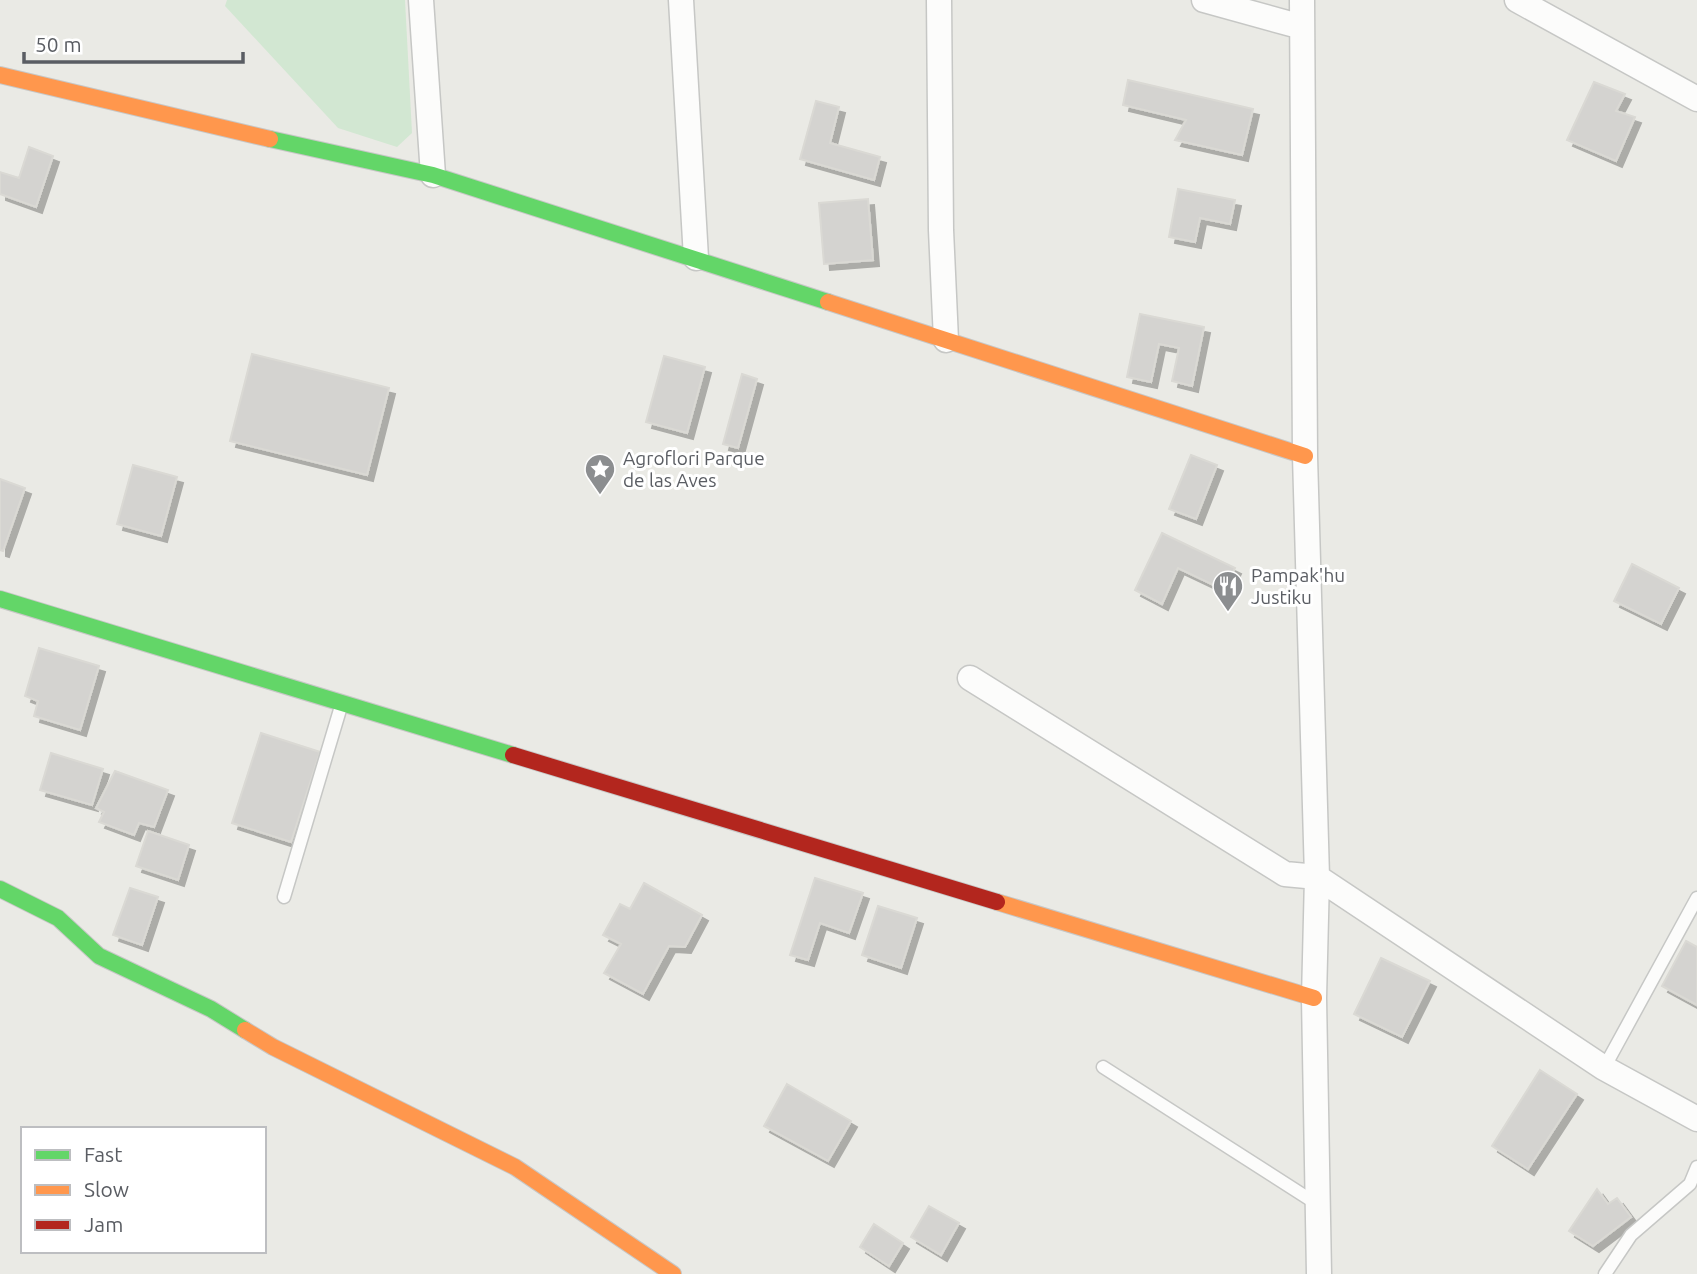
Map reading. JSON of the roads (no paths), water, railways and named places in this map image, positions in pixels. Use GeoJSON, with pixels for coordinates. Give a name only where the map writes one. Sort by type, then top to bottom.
{"type":"FeatureCollection","features":[{"type":"Feature","properties":{"kind":"street"},"geometry":{"type":"LineString","coordinates":[[421,0],[433,175]]}},
{"type":"Feature","properties":{"kind":"street"},"geometry":{"type":"LineString","coordinates":[[681,0],[696,258]]}},
{"type":"Feature","properties":{"kind":"street"},"geometry":{"type":"LineString","coordinates":[[939,0],[941,230],[946,340]]}},
{"type":"Feature","properties":{"kind":"street"},"geometry":{"type":"LineString","coordinates":[[1204,0],[1302,27]]}},
{"type":"Feature","properties":{"kind":"street"},"geometry":{"type":"LineString","coordinates":[[1301,0],[1305,456],[1317,877],[1314,998],[1319,1274]]}},
{"type":"Feature","properties":{"kind":"street"},"geometry":{"type":"LineString","coordinates":[[1517,0],[1697,99]]}},
{"type":"Feature","properties":{"kind":"street"},"geometry":{"type":"LineString","coordinates":[[0,75],[433,175],[1305,456]]}},
{"type":"Feature","properties":{"kind":"street"},"geometry":{"type":"LineString","coordinates":[[0,599],[1314,998]]}},
{"type":"Feature","properties":{"kind":"street"},"geometry":{"type":"LineString","coordinates":[[970,678],[1285,874],[1317,877],[1604,1068],[1697,1119]]}},
{"type":"Feature","properties":{"kind":"street"},"geometry":{"type":"LineString","coordinates":[[0,889],[58,918],[99,956],[211,1009],[273,1047],[515,1167],[673,1274]]}},
{"type":"Feature","properties":{"kind":"lane"},"geometry":{"type":"LineString","coordinates":[[284,897],[342,703]]}},
{"type":"Feature","properties":{"kind":"lane"},"geometry":{"type":"LineString","coordinates":[[1604,1068],[1697,898]]}},
{"type":"Feature","properties":{"kind":"lane"},"geometry":{"type":"LineString","coordinates":[[1103,1068],[1317,1205]]}},
{"type":"Feature","properties":{"kind":"lane"},"geometry":{"type":"LineString","coordinates":[[1605,1274],[1631,1235],[1690,1184],[1697,1167]]}},
{"type":"Feature","properties":{"kind":"place","name":"Agroflori Parque de las Aves"},"geometry":{"type":"Point","coordinates":[600,496]}},
{"type":"Feature","properties":{"kind":"place","name":"Pampak'hu Justiku"},"geometry":{"type":"Point","coordinates":[1228,613]}}]}
